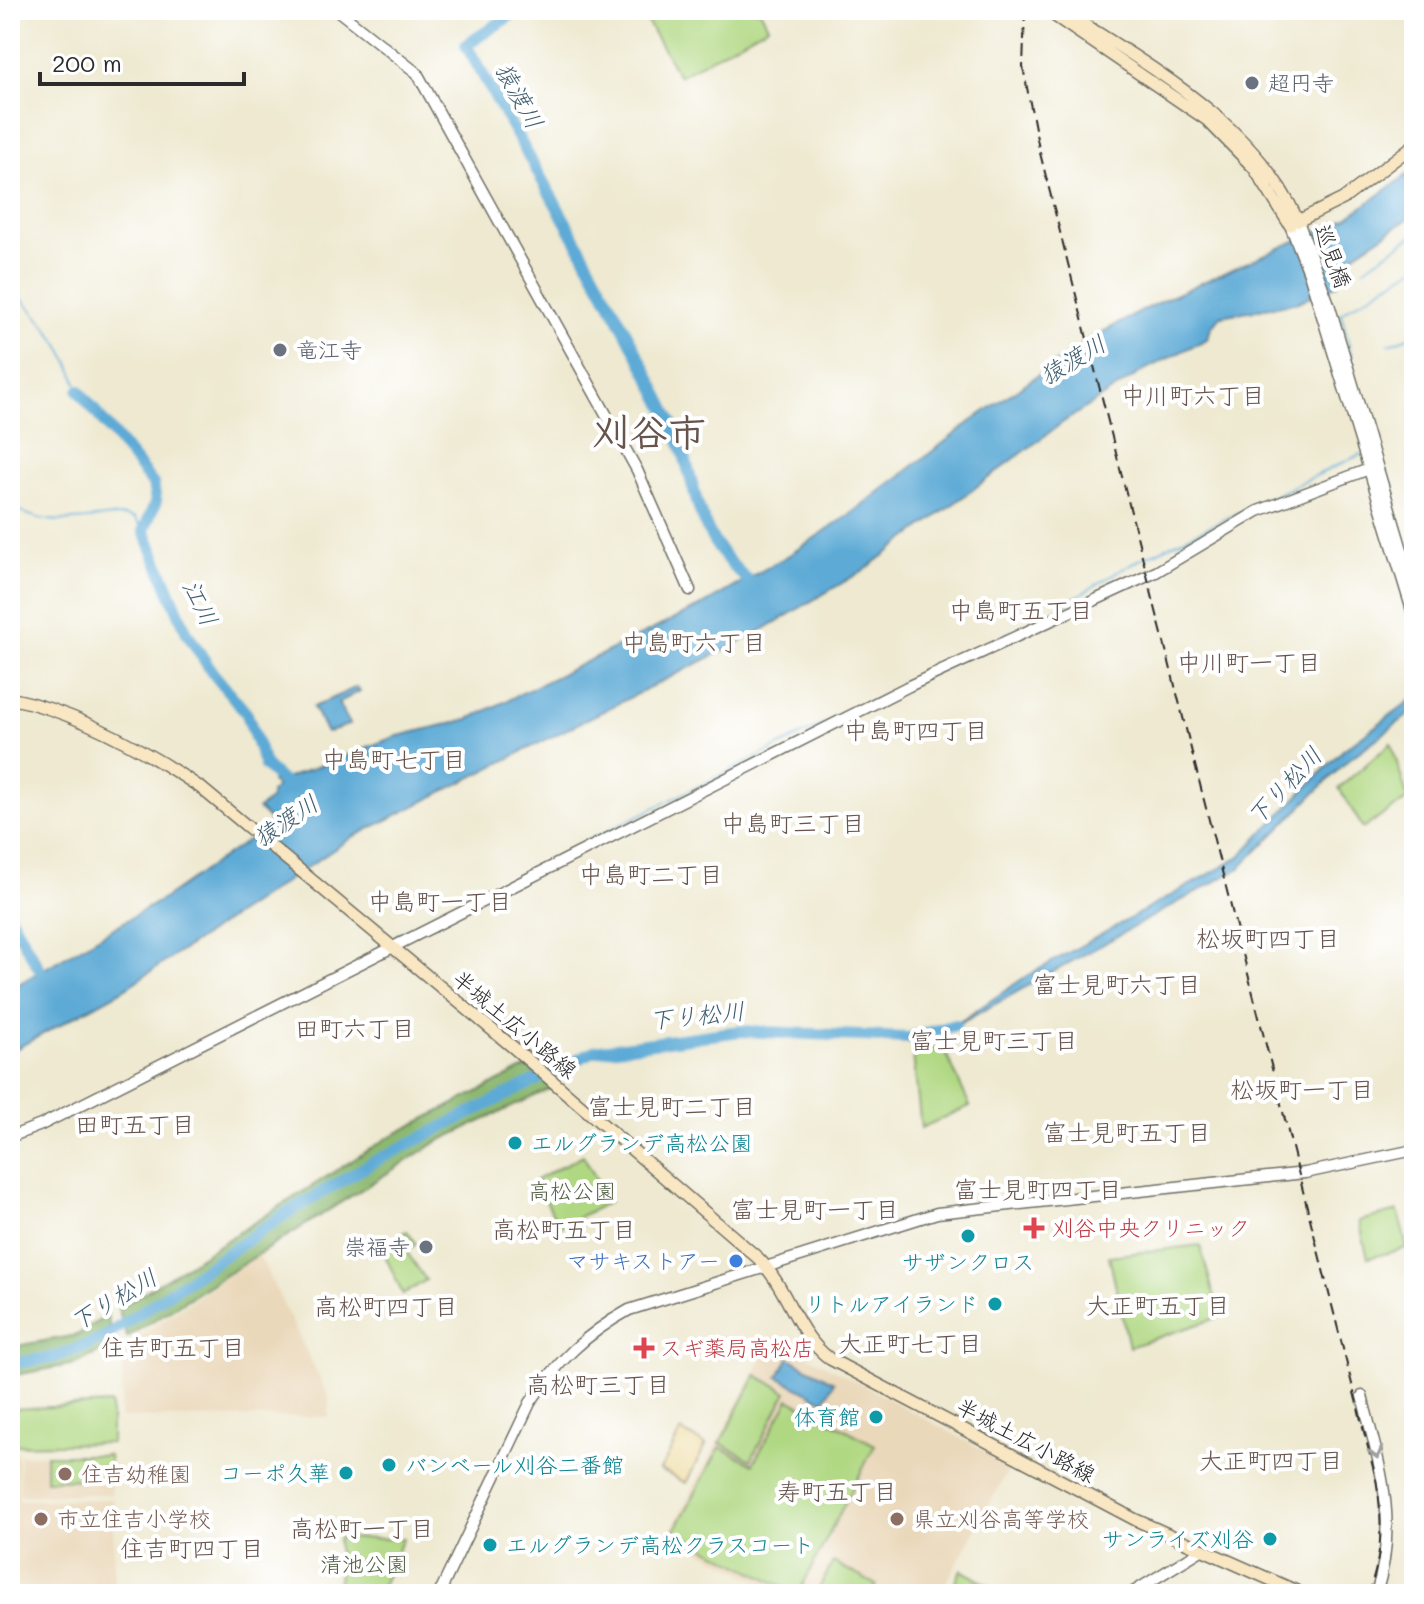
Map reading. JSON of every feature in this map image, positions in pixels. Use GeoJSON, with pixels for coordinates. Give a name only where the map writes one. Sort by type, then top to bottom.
{"type":"FeatureCollection","features":[{"type":"Feature","properties":{"kind":"main road"},"geometry":{"type":"LineString","coordinates":[[1046,10],[1207,120],[1254,168],[1293,225]]}},
{"type":"Feature","properties":{"kind":"main road"},"geometry":{"type":"LineString","coordinates":[[1062,10],[1177,86],[1230,128],[1277,184],[1293,225]]}},
{"type":"Feature","properties":{"kind":"main road"},"geometry":{"type":"LineString","coordinates":[[1293,225],[1343,199],[1414,145]]}},
{"type":"Feature","properties":{"kind":"main road","name":"半城土広小路線"},"geometry":{"type":"LineString","coordinates":[[10,698],[65,715],[155,759],[201,788],[309,881],[396,949],[558,1085],[767,1267],[806,1335],[830,1359],[1059,1481],[1303,1594]]}},
{"type":"Feature","properties":{"kind":"street"},"geometry":{"type":"LineString","coordinates":[[337,10],[417,73],[637,470],[690,590]]}},
{"type":"Feature","properties":{"kind":"street","name":"巡見橋"},"geometry":{"type":"LineString","coordinates":[[1293,225],[1324,305],[1372,461]]}},
{"type":"Feature","properties":{"kind":"street"},"geometry":{"type":"LineString","coordinates":[[1372,461],[1414,590]]}},
{"type":"Feature","properties":{"kind":"street"},"geometry":{"type":"LineString","coordinates":[[1372,461],[1414,617]]}},
{"type":"Feature","properties":{"kind":"street"},"geometry":{"type":"LineString","coordinates":[[10,1137],[41,1125],[396,949],[909,686],[1156,572],[1258,511],[1372,461]]}},
{"type":"Feature","properties":{"kind":"street"},"geometry":{"type":"LineString","coordinates":[[439,1594],[530,1403],[569,1350],[597,1328],[629,1310],[937,1213],[1328,1170],[1414,1150]]}},
{"type":"Feature","properties":{"kind":"street"},"geometry":{"type":"LineString","coordinates":[[1362,1396],[1388,1509],[1385,1557],[1376,1594]]}},
{"type":"Feature","properties":{"kind":"street"},"geometry":{"type":"LineString","coordinates":[[1130,1594],[1203,1549]]}},
{"type":"Feature","properties":{"kind":"shaded area"},"geometry":{"type":"Polygon","coordinates":[[[259,1255],[329,1397],[329,1417],[120,1418],[124,1346],[259,1255]]]}},
{"type":"Feature","properties":{"kind":"shaded area"},"geometry":{"type":"Polygon","coordinates":[[[773,1337],[1011,1465],[940,1594],[781,1594],[669,1534],[773,1337]]]}},
{"type":"Feature","properties":{"kind":"shaded area","name":"住吉幼稚園"},"geometry":{"type":"Polygon","coordinates":[[[110,1453],[111,1494],[20,1495],[20,1455],[110,1453]]]}},
{"type":"Feature","properties":{"kind":"shaded area"},"geometry":{"type":"Polygon","coordinates":[[[10,1454],[18,1454],[19,1500],[113,1499],[114,1594],[10,1594],[10,1454]]]}},
{"type":"Feature","properties":{"kind":"green space"},"geometry":{"type":"Polygon","coordinates":[[[640,10],[760,10],[768,26],[679,76],[640,10]]]}},
{"type":"Feature","properties":{"kind":"green space"},"geometry":{"type":"Polygon","coordinates":[[[1391,743],[1408,799],[1363,828],[1339,788],[1391,743]]]}},
{"type":"Feature","properties":{"kind":"green space"},"geometry":{"type":"Polygon","coordinates":[[[943,1047],[970,1106],[921,1128],[913,1055],[943,1047]]]}},
{"type":"Feature","properties":{"kind":"green space"},"geometry":{"type":"Polygon","coordinates":[[[527,1067],[552,1088],[437,1142],[127,1337],[118,1309],[389,1137],[527,1067]]]}},
{"type":"Feature","properties":{"kind":"green space","name":"高松公園"},"geometry":{"type":"Polygon","coordinates":[[[583,1155],[609,1202],[559,1227],[536,1180],[583,1155]]]}},
{"type":"Feature","properties":{"kind":"green space"},"geometry":{"type":"Polygon","coordinates":[[[1398,1211],[1407,1248],[1368,1258],[1359,1221],[1398,1211]]]}},
{"type":"Feature","properties":{"kind":"green space"},"geometry":{"type":"Polygon","coordinates":[[[407,1231],[416,1244],[406,1251],[426,1280],[403,1295],[380,1244],[407,1231]]]}},
{"type":"Feature","properties":{"kind":"green space"},"geometry":{"type":"Polygon","coordinates":[[[1200,1245],[1220,1317],[1129,1347],[1109,1256],[1200,1245]]]}},
{"type":"Feature","properties":{"kind":"green space"},"geometry":{"type":"Polygon","coordinates":[[[106,1308],[113,1346],[75,1364],[10,1376],[10,1347],[77,1335],[106,1316],[106,1308]]]}},
{"type":"Feature","properties":{"kind":"green space"},"geometry":{"type":"Polygon","coordinates":[[[756,1375],[787,1392],[751,1460],[720,1443],[756,1375]]]}},
{"type":"Feature","properties":{"kind":"green space"},"geometry":{"type":"Polygon","coordinates":[[[789,1399],[875,1445],[798,1594],[674,1532],[720,1447],[753,1464],[789,1399]]]}},
{"type":"Feature","properties":{"kind":"green space"},"geometry":{"type":"Polygon","coordinates":[[[111,1404],[111,1443],[10,1445],[10,1409],[111,1404]]]}},
{"type":"Feature","properties":{"kind":"green space"},"geometry":{"type":"Polygon","coordinates":[[[46,1455],[109,1455],[110,1479],[46,1480],[46,1455]]]}},
{"type":"Feature","properties":{"kind":"green space","name":"清池公園"},"geometry":{"type":"Polygon","coordinates":[[[338,1538],[403,1539],[379,1592],[339,1591],[338,1538]]]}},
{"type":"Feature","properties":{"kind":"green space"},"geometry":{"type":"Polygon","coordinates":[[[833,1562],[876,1585],[871,1594],[816,1594],[833,1562]]]}},
{"type":"Feature","properties":{"kind":"green space"},"geometry":{"type":"Polygon","coordinates":[[[961,1570],[998,1590],[995,1594],[949,1594],[961,1570]]]}},
{"type":"Feature","properties":{"kind":"sand"},"geometry":{"type":"Polygon","coordinates":[[[681,1431],[706,1445],[686,1483],[660,1470],[681,1431]]]}},
{"type":"Feature","properties":{"kind":"water"},"geometry":{"type":"Polygon","coordinates":[[[1414,170],[1414,215],[1341,263],[1338,284],[1298,302],[1221,316],[1212,326],[1207,339],[1146,369],[1062,423],[866,569],[752,636],[351,838],[123,990],[10,1052],[10,989],[166,897],[267,827],[270,821],[258,809],[271,799],[270,794],[276,787],[272,782],[280,774],[285,779],[394,737],[469,719],[699,607],[789,555],[849,515],[976,418],[1091,338],[1163,300],[1347,218],[1414,170]]]}},
{"type":"Feature","properties":{"kind":"water"},"geometry":{"type":"Polygon","coordinates":[[[357,687],[360,691],[338,703],[350,724],[327,733],[313,707],[357,687]]]}},
{"type":"Feature","properties":{"kind":"water"},"geometry":{"type":"Polygon","coordinates":[[[1414,698],[1414,711],[1348,760],[1240,868],[943,1033],[940,1026],[961,1021],[1025,977],[1238,858],[1343,750],[1414,698]]]}},
{"type":"Feature","properties":{"kind":"water"},"geometry":{"type":"Polygon","coordinates":[[[789,1358],[834,1382],[824,1401],[778,1377],[789,1358]]]}},
{"type":"Feature","properties":{"kind":"waterway","name":"猿渡川"},"geometry":{"type":"LineString","coordinates":[[519,10],[466,45],[595,274],[668,414],[706,527],[734,567],[758,588]]}},
{"type":"Feature","properties":{"kind":"waterway"},"geometry":{"type":"LineString","coordinates":[[1390,10],[1414,19]]}},
{"type":"Feature","properties":{"kind":"waterway"},"geometry":{"type":"LineString","coordinates":[[1363,269],[1414,235]]}},
{"type":"Feature","properties":{"kind":"waterway"},"geometry":{"type":"LineString","coordinates":[[1352,357],[1341,313],[1414,268]]}},
{"type":"Feature","properties":{"kind":"waterway"},"geometry":{"type":"LineString","coordinates":[[10,288],[32,310],[61,348],[79,391]]}},
{"type":"Feature","properties":{"kind":"waterway"},"geometry":{"type":"LineString","coordinates":[[1389,344],[1414,335]]}},
{"type":"Feature","properties":{"kind":"waterway","name":"江川"},"geometry":{"type":"LineString","coordinates":[[79,391],[153,484],[156,501],[144,530],[187,633],[212,672],[247,714],[265,766],[288,787]]}},
{"type":"Feature","properties":{"kind":"waterway"},"geometry":{"type":"LineString","coordinates":[[396,935],[1046,615],[1129,565],[1361,454]]}},
{"type":"Feature","properties":{"kind":"waterway"},"geometry":{"type":"LineString","coordinates":[[10,505],[24,513],[52,520],[124,516],[134,518],[144,530]]}},
{"type":"Feature","properties":{"kind":"waterway"},"geometry":{"type":"LineString","coordinates":[[10,917],[49,986]]}},
{"type":"Feature","properties":{"kind":"waterway","name":"下り松川"},"geometry":{"type":"LineString","coordinates":[[10,1364],[55,1357],[100,1340],[284,1215],[377,1160],[594,1051],[740,1031],[908,1038],[955,1025]]}},
{"type":"Feature","properties":{"kind":"railway"},"geometry":{"type":"LineString","coordinates":[[1025,10],[1023,67],[1039,149],[1376,1479],[1380,1537],[1377,1565],[1368,1594]]}},
{"type":"Feature","properties":{"kind":"place","name":"超円寺"},"geometry":{"type":"Point","coordinates":[1252,83]}},
{"type":"Feature","properties":{"kind":"place","name":"竜江寺"},"geometry":{"type":"Point","coordinates":[280,350]}},
{"type":"Feature","properties":{"kind":"place","name":"エルグランデ高松公園"},"geometry":{"type":"Point","coordinates":[515,1143]}},
{"type":"Feature","properties":{"kind":"place","name":"刈谷中央クリニック"},"geometry":{"type":"Point","coordinates":[1034,1228]}},
{"type":"Feature","properties":{"kind":"place","name":"サザンクロス"},"geometry":{"type":"Point","coordinates":[968,1236]}},
{"type":"Feature","properties":{"kind":"place","name":"崇福寺"},"geometry":{"type":"Point","coordinates":[426,1247]}},
{"type":"Feature","properties":{"kind":"place","name":"マサキストアー"},"geometry":{"type":"Point","coordinates":[736,1261]}},
{"type":"Feature","properties":{"kind":"place","name":"リトルアイランド"},"geometry":{"type":"Point","coordinates":[995,1304]}},
{"type":"Feature","properties":{"kind":"place","name":"スギ薬局高松店"},"geometry":{"type":"Point","coordinates":[644,1348]}},
{"type":"Feature","properties":{"kind":"place","name":"体育館"},"geometry":{"type":"Point","coordinates":[876,1417]}},
{"type":"Feature","properties":{"kind":"place","name":"バンベール刈谷二番館"},"geometry":{"type":"Point","coordinates":[389,1465]}},
{"type":"Feature","properties":{"kind":"place","name":"コーポ久華"},"geometry":{"type":"Point","coordinates":[346,1473]}},
{"type":"Feature","properties":{"kind":"place","name":"住吉幼稚園"},"geometry":{"type":"Point","coordinates":[65,1474]}},
{"type":"Feature","properties":{"kind":"place","name":"市立住吉小学校"},"geometry":{"type":"Point","coordinates":[41,1519]}},
{"type":"Feature","properties":{"kind":"place","name":"県立刈谷高等学校"},"geometry":{"type":"Point","coordinates":[897,1519]}},
{"type":"Feature","properties":{"kind":"place","name":"サンライズ刈谷"},"geometry":{"type":"Point","coordinates":[1270,1539]}},
{"type":"Feature","properties":{"kind":"place","name":"エルグランデ高松クラスコート"},"geometry":{"type":"Point","coordinates":[490,1545]}},
{"type":"Feature","properties":{"kind":"district","name":"中川町六丁目"},"geometry":{"type":"Point","coordinates":[1193,396]}},
{"type":"Feature","properties":{"kind":"district","name":"刈谷市"},"geometry":{"type":"Point","coordinates":[649,433]}},
{"type":"Feature","properties":{"kind":"district","name":"中島町五丁目"},"geometry":{"type":"Point","coordinates":[1021,611]}},
{"type":"Feature","properties":{"kind":"district","name":"中島町六丁目"},"geometry":{"type":"Point","coordinates":[694,643]}},
{"type":"Feature","properties":{"kind":"district","name":"中川町一丁目"},"geometry":{"type":"Point","coordinates":[1249,663]}},
{"type":"Feature","properties":{"kind":"district","name":"中島町四丁目"},"geometry":{"type":"Point","coordinates":[916,731]}},
{"type":"Feature","properties":{"kind":"district","name":"中島町七丁目"},"geometry":{"type":"Point","coordinates":[394,760]}},
{"type":"Feature","properties":{"kind":"district","name":"中島町三丁目"},"geometry":{"type":"Point","coordinates":[793,824]}},
{"type":"Feature","properties":{"kind":"district","name":"中島町二丁目"},"geometry":{"type":"Point","coordinates":[651,875]}},
{"type":"Feature","properties":{"kind":"district","name":"中島町一丁目"},"geometry":{"type":"Point","coordinates":[440,902]}},
{"type":"Feature","properties":{"kind":"district","name":"松坂町四丁目"},"geometry":{"type":"Point","coordinates":[1268,939]}},
{"type":"Feature","properties":{"kind":"district","name":"富士見町六丁目"},"geometry":{"type":"Point","coordinates":[1117,985]}},
{"type":"Feature","properties":{"kind":"district","name":"田町六丁目"},"geometry":{"type":"Point","coordinates":[355,1029]}},
{"type":"Feature","properties":{"kind":"district","name":"富士見町三丁目"},"geometry":{"type":"Point","coordinates":[994,1041]}},
{"type":"Feature","properties":{"kind":"district","name":"松坂町一丁目"},"geometry":{"type":"Point","coordinates":[1302,1090]}},
{"type":"Feature","properties":{"kind":"district","name":"富士見町二丁目"},"geometry":{"type":"Point","coordinates":[672,1107]}},
{"type":"Feature","properties":{"kind":"district","name":"田町五丁目"},"geometry":{"type":"Point","coordinates":[135,1125]}},
{"type":"Feature","properties":{"kind":"district","name":"富士見町五丁目"},"geometry":{"type":"Point","coordinates":[1127,1133]}},
{"type":"Feature","properties":{"kind":"district","name":"富士見町四丁目"},"geometry":{"type":"Point","coordinates":[1038,1190]}},
{"type":"Feature","properties":{"kind":"district","name":"富士見町一丁目"},"geometry":{"type":"Point","coordinates":[815,1210]}},
{"type":"Feature","properties":{"kind":"district","name":"高松町五丁目"},"geometry":{"type":"Point","coordinates":[564,1230]}},
{"type":"Feature","properties":{"kind":"district","name":"大正町五丁目"},"geometry":{"type":"Point","coordinates":[1158,1306]}},
{"type":"Feature","properties":{"kind":"district","name":"高松町四丁目"},"geometry":{"type":"Point","coordinates":[386,1307]}},
{"type":"Feature","properties":{"kind":"district","name":"大正町七丁目"},"geometry":{"type":"Point","coordinates":[910,1344]}},
{"type":"Feature","properties":{"kind":"district","name":"住吉町五丁目"},"geometry":{"type":"Point","coordinates":[173,1348]}},
{"type":"Feature","properties":{"kind":"district","name":"高松町三丁目"},"geometry":{"type":"Point","coordinates":[598,1385]}},
{"type":"Feature","properties":{"kind":"district","name":"大正町四丁目"},"geometry":{"type":"Point","coordinates":[1271,1461]}},
{"type":"Feature","properties":{"kind":"district","name":"寿町五丁目"},"geometry":{"type":"Point","coordinates":[837,1492]}},
{"type":"Feature","properties":{"kind":"district","name":"高松町一丁目"},"geometry":{"type":"Point","coordinates":[362,1529]}},
{"type":"Feature","properties":{"kind":"district","name":"住吉町四丁目"},"geometry":{"type":"Point","coordinates":[192,1549]}}]}
